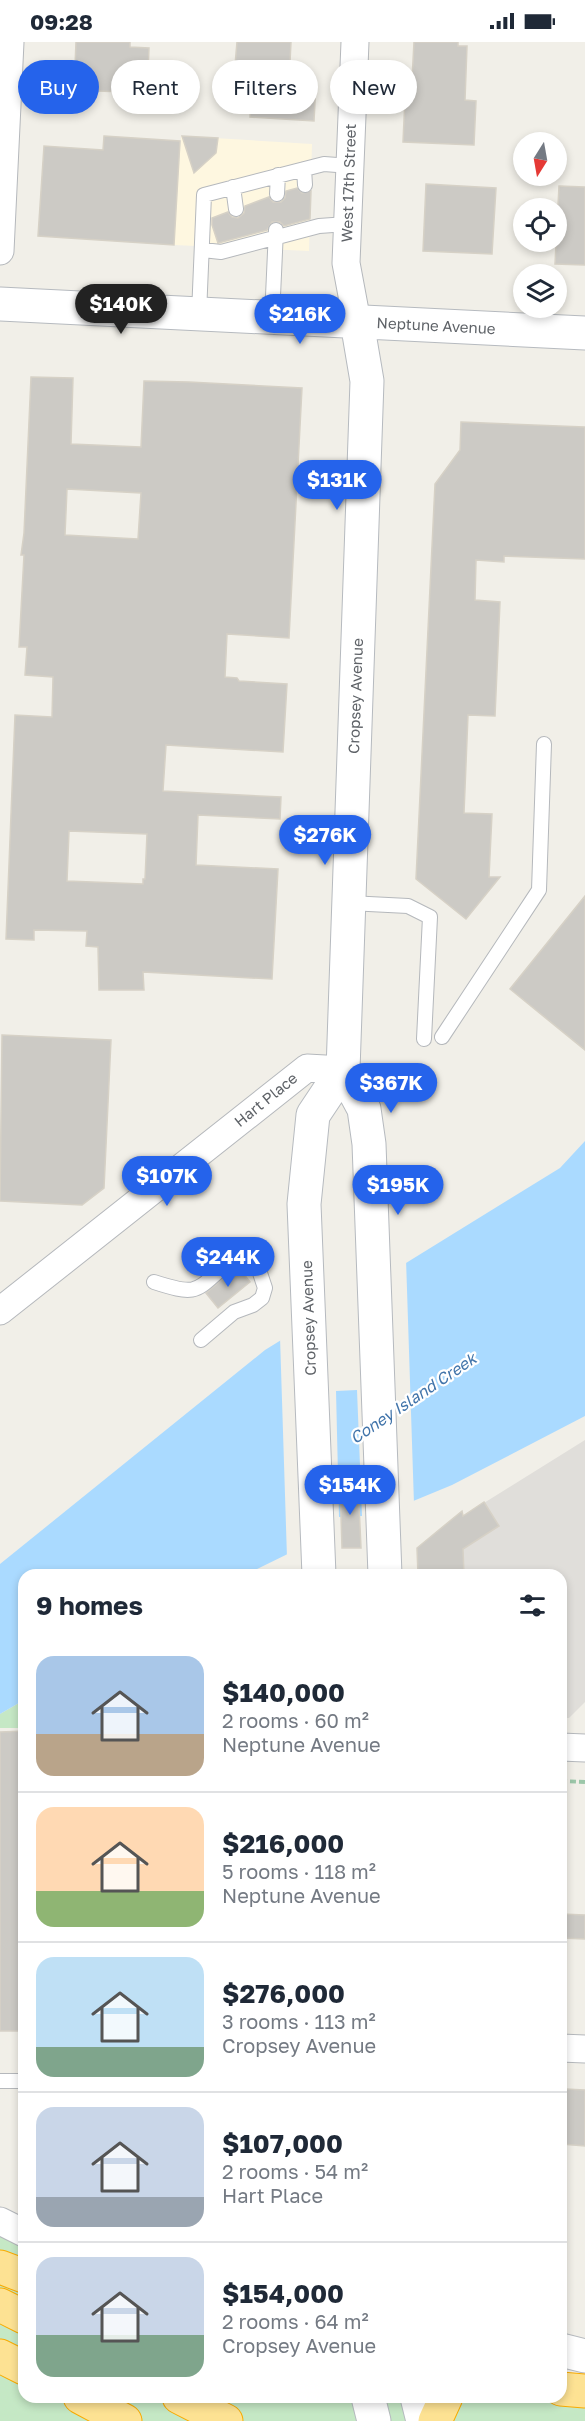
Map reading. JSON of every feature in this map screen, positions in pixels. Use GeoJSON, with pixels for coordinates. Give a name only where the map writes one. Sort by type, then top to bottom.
{"type":"FeatureCollection","features":[{"type":"Feature","properties":{"kind":"highway"},"geometry":{"type":"LineString","coordinates":[[0,2266],[18,2274]]}},
{"type":"Feature","properties":{"kind":"highway"},"geometry":{"type":"LineString","coordinates":[[0,2305],[18,2314]]}},
{"type":"Feature","properties":{"kind":"highway"},"geometry":{"type":"LineString","coordinates":[[0,2356],[18,2365]]}},
{"type":"Feature","properties":{"kind":"highway"},"geometry":{"type":"LineString","coordinates":[[567,2390],[585,2391]]}},
{"type":"Feature","properties":{"kind":"highway"},"geometry":{"type":"LineString","coordinates":[[92,2403],[126,2421]]}},
{"type":"Feature","properties":{"kind":"highway"},"geometry":{"type":"LineString","coordinates":[[191,2403],[226,2421]]}},
{"type":"Feature","properties":{"kind":"highway"},"geometry":{"type":"LineString","coordinates":[[435,2421],[443,2403]]}},
{"type":"Feature","properties":{"kind":"main road","name":"Neptune Avenue"},"geometry":{"type":"LineString","coordinates":[[0,304],[585,333]]}},
{"type":"Feature","properties":{"kind":"main road","name":"Cropsey Avenue"},"geometry":{"type":"LineString","coordinates":[[319,1569],[304,1204],[313,1115],[343,1070],[367,381],[357,322]]}},
{"type":"Feature","properties":{"kind":"main road"},"geometry":{"type":"LineString","coordinates":[[343,1070],[364,1109],[371,1167],[385,1567]]}},
{"type":"Feature","properties":{"kind":"main road"},"geometry":{"type":"LineString","coordinates":[[370,2403],[374,2421]]}},
{"type":"Feature","properties":{"kind":"main road"},"geometry":{"type":"LineString","coordinates":[[418,2403],[423,2421]]}},
{"type":"Feature","properties":{"kind":"street"},"geometry":{"type":"LineString","coordinates":[[0,251],[10,42]]}},
{"type":"Feature","properties":{"kind":"street","name":"West 17th Street"},"geometry":{"type":"LineString","coordinates":[[355,42],[346,263],[357,322]]}},
{"type":"Feature","properties":{"kind":"street","name":"Hart Place"},"geometry":{"type":"LineString","coordinates":[[0,1311],[307,1068],[343,1070]]}},
{"type":"Feature","properties":{"kind":"street"},"geometry":{"type":"LineString","coordinates":[[567,1747],[585,1748]]}},
{"type":"Feature","properties":{"kind":"street"},"geometry":{"type":"LineString","coordinates":[[567,2048],[585,2049]]}},
{"type":"Feature","properties":{"kind":"street"},"geometry":{"type":"LineString","coordinates":[[0,2221],[18,2230]]}},
{"type":"Feature","properties":{"kind":"lane"},"geometry":{"type":"LineString","coordinates":[[199,314],[204,195],[324,164],[350,166]]}},
{"type":"Feature","properties":{"kind":"lane"},"geometry":{"type":"LineString","coordinates":[[304,169],[305,185]]}},
{"type":"Feature","properties":{"kind":"lane"},"geometry":{"type":"LineString","coordinates":[[277,194],[278,175]]}},
{"type":"Feature","properties":{"kind":"lane"},"geometry":{"type":"LineString","coordinates":[[233,187],[236,209]]}},
{"type":"Feature","properties":{"kind":"lane"},"geometry":{"type":"LineString","coordinates":[[203,250],[221,252],[240,244],[305,226],[347,224]]}},
{"type":"Feature","properties":{"kind":"lane"},"geometry":{"type":"LineString","coordinates":[[272,318],[276,234]]}},
{"type":"Feature","properties":{"kind":"lane"},"geometry":{"type":"LineString","coordinates":[[442,1037],[539,890],[544,744]]}},
{"type":"Feature","properties":{"kind":"lane"},"geometry":{"type":"LineString","coordinates":[[349,903],[408,906],[430,917],[424,1039]]}},
{"type":"Feature","properties":{"kind":"lane"},"geometry":{"type":"LineString","coordinates":[[154,1282],[184,1292],[196,1290],[230,1261],[251,1264],[259,1270],[265,1288],[262,1298],[253,1305],[234,1312],[201,1340]]}},
{"type":"Feature","properties":{"kind":"lane"},"geometry":{"type":"LineString","coordinates":[[0,2081],[18,2081]]}},
{"type":"Feature","properties":{"kind":"path"},"geometry":{"type":"LineString","coordinates":[[567,1781],[585,1782]]}},
{"type":"Feature","properties":{"kind":"shaded area"},"geometry":{"type":"Polygon","coordinates":[[[181,136],[312,144],[309,251],[174,245],[181,136]]]}},
{"type":"Feature","properties":{"kind":"shaded area"},"geometry":{"type":"Polygon","coordinates":[[[585,1440],[585,1702],[569,1718],[567,1718],[567,1569],[418,1569],[417,1548],[462,1511],[463,1516],[585,1440]]]}},
{"type":"Feature","properties":{"kind":"green space"},"geometry":{"type":"Polygon","coordinates":[[[18,1704],[18,1728],[0,1728],[0,1714],[18,1704]]]}},
{"type":"Feature","properties":{"kind":"green space"},"geometry":{"type":"Polygon","coordinates":[[[0,2234],[18,2242],[18,2403],[567,2403],[567,2393],[585,2380],[585,2421],[0,2421],[0,2234]]]}},
{"type":"Feature","properties":{"kind":"water","name":"Coney Island Creek"},"geometry":{"type":"Polygon","coordinates":[[[585,1141],[585,1416],[452,1485],[302,1547],[257,1569],[18,1569],[18,1704],[0,1714],[0,1564],[265,1350],[560,1168],[585,1141]]]}},
{"type":"Feature","properties":{"kind":"pier"},"geometry":{"type":"Polygon","coordinates":[[[406,1259],[414,1504],[287,1558],[280,1337],[406,1259]],[[357,1390],[336,1391],[339,1517],[362,1516],[357,1390]]]}},
{"type":"Feature","properties":{"kind":"building"},"geometry":{"type":"Polygon","coordinates":[[[76,42],[130,42],[130,47],[149,48],[148,60],[111,60],[111,92],[99,91],[99,60],[75,60],[76,42]]]}},
{"type":"Feature","properties":{"kind":"building"},"geometry":{"type":"Polygon","coordinates":[[[237,42],[291,42],[290,60],[235,60],[237,42]]]}},
{"type":"Feature","properties":{"kind":"building"},"geometry":{"type":"Polygon","coordinates":[[[414,42],[458,42],[458,46],[467,46],[465,100],[476,101],[474,145],[403,142],[404,114],[417,114],[417,60],[413,60],[414,42]]]}},
{"type":"Feature","properties":{"kind":"building"},"geometry":{"type":"Polygon","coordinates":[[[250,114],[314,114],[314,121],[250,117],[250,114]]]}},
{"type":"Feature","properties":{"kind":"building"},"geometry":{"type":"Polygon","coordinates":[[[104,136],[180,141],[174,245],[38,236],[44,146],[103,150],[104,136]]]}},
{"type":"Feature","properties":{"kind":"building"},"geometry":{"type":"Polygon","coordinates":[[[182,136],[218,138],[216,153],[194,173],[182,136]]]}},
{"type":"Feature","properties":{"kind":"building"},"geometry":{"type":"Polygon","coordinates":[[[426,184],[496,188],[492,254],[423,251],[426,184]]]}},
{"type":"Feature","properties":{"kind":"building"},"geometry":{"type":"Polygon","coordinates":[[[559,186],[585,187],[585,265],[555,264],[556,252],[567,252],[567,198],[558,198],[559,186]]]}},
{"type":"Feature","properties":{"kind":"building"},"geometry":{"type":"Polygon","coordinates":[[[297,188],[302,193],[311,191],[310,219],[284,226],[280,222],[272,222],[267,230],[218,243],[212,218],[228,212],[232,217],[238,218],[244,213],[245,206],[269,197],[273,202],[281,202],[285,198],[286,191],[297,188]]]}},
{"type":"Feature","properties":{"kind":"building"},"geometry":{"type":"Polygon","coordinates":[[[31,377],[73,378],[71,444],[141,447],[144,381],[302,388],[289,638],[227,634],[225,677],[237,678],[239,681],[287,684],[283,752],[166,745],[163,791],[281,797],[280,819],[198,815],[196,865],[278,869],[272,979],[143,972],[144,990],[99,990],[98,947],[86,946],[87,931],[34,930],[34,940],[6,939],[15,715],[52,717],[53,677],[25,675],[27,647],[19,647],[24,555],[21,555],[31,377]],[[67,489],[65,535],[138,539],[141,493],[67,489]],[[69,831],[67,881],[143,884],[147,834],[69,831]]]}},
{"type":"Feature","properties":{"kind":"building"},"geometry":{"type":"Polygon","coordinates":[[[461,422],[585,427],[585,559],[504,556],[504,562],[476,560],[475,600],[500,602],[495,716],[468,715],[464,813],[492,814],[489,877],[500,877],[466,919],[416,879],[435,484],[460,450],[461,422]]]}},
{"type":"Feature","properties":{"kind":"building"},"geometry":{"type":"Polygon","coordinates":[[[585,896],[585,1050],[510,989],[585,896]]]}},
{"type":"Feature","properties":{"kind":"building"},"geometry":{"type":"Polygon","coordinates":[[[2,1035],[111,1040],[104,1188],[82,1205],[0,1201],[2,1035]]]}},
{"type":"Feature","properties":{"kind":"building"},"geometry":{"type":"Polygon","coordinates":[[[233,1270],[242,1272],[250,1282],[218,1308],[206,1293],[233,1270]]]}},
{"type":"Feature","properties":{"kind":"building"},"geometry":{"type":"Polygon","coordinates":[[[358,1483],[361,1548],[342,1548],[340,1484],[358,1483]]]}},
{"type":"Feature","properties":{"kind":"building"},"geometry":{"type":"Polygon","coordinates":[[[484,1502],[499,1526],[463,1549],[464,1569],[418,1569],[417,1548],[462,1511],[463,1516],[484,1502]]]}},
{"type":"Feature","properties":{"kind":"building"},"geometry":{"type":"Polygon","coordinates":[[[18,1731],[18,2031],[0,2031],[0,1732],[18,1731]]]}},
{"type":"Feature","properties":{"kind":"building"},"geometry":{"type":"Polygon","coordinates":[[[567,1914],[585,1915],[585,1939],[567,1938],[567,1914]]]}},
{"type":"Feature","properties":{"kind":"building"},"geometry":{"type":"Polygon","coordinates":[[[567,2089],[585,2090],[585,2146],[567,2144],[567,2089]]]}}]}
